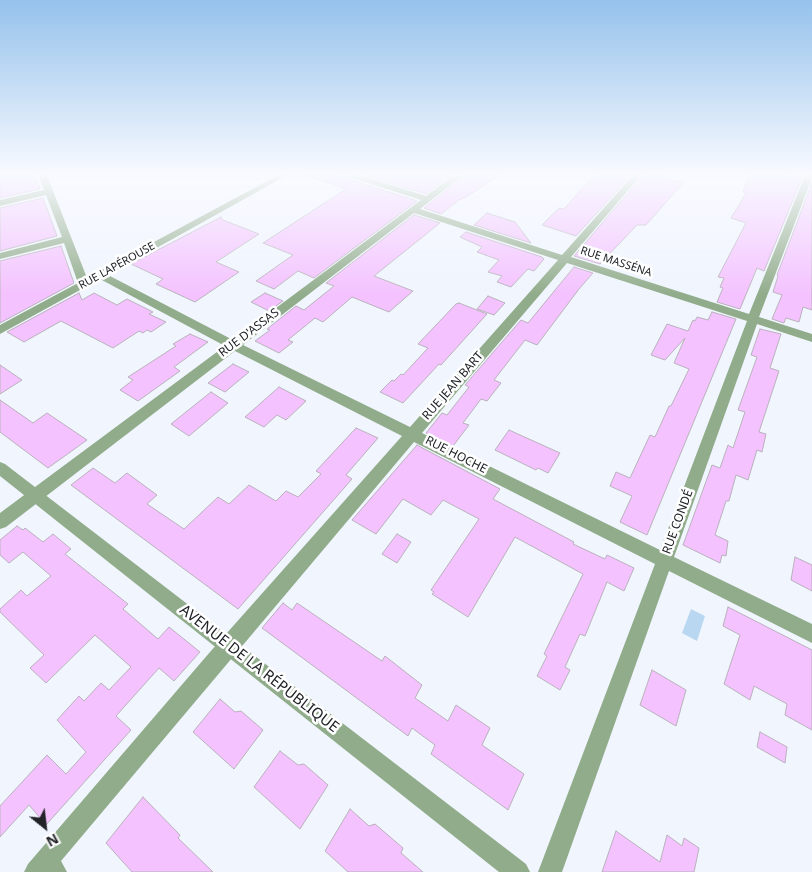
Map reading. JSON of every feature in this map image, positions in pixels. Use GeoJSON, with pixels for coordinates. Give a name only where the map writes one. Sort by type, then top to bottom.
{"type":"FeatureCollection","features":[{"type":"Feature","properties":{"kind":"street"},"geometry":{"type":"LineString","coordinates":[[57,214],[84,284]]}},
{"type":"Feature","properties":{"kind":"street","name":"RUE LAPÉROUSE"},"geometry":{"type":"LineString","coordinates":[[0,330],[212,214]]}},
{"type":"Feature","properties":{"kind":"street","name":"RUE D'ASSAS"},"geometry":{"type":"LineString","coordinates":[[0,522],[408,214]]}},
{"type":"Feature","properties":{"kind":"street","name":"RUE MASSÉNA"},"geometry":{"type":"LineString","coordinates":[[424,214],[812,338]]}},
{"type":"Feature","properties":{"kind":"street","name":"RUE JEAN BART"},"geometry":{"type":"LineString","coordinates":[[46,868],[229,645],[604,214]]}},
{"type":"Feature","properties":{"kind":"street","name":"RUE CONDÉ"},"geometry":{"type":"LineString","coordinates":[[550,872],[753,319],[794,214]]}},
{"type":"Feature","properties":{"kind":"street"},"geometry":{"type":"LineString","coordinates":[[0,256],[67,239]]}},
{"type":"Feature","properties":{"kind":"street","name":"RUE HOCHE"},"geometry":{"type":"LineString","coordinates":[[100,275],[233,345],[413,433],[812,634]]}},
{"type":"Feature","properties":{"kind":"street","name":"AVENUE DE LA RÉPUBLIQUE"},"geometry":{"type":"LineString","coordinates":[[0,468],[518,872]]}},
{"type":"Feature","properties":{"kind":"water"},"geometry":{"type":"Polygon","coordinates":[[[691,609],[705,616],[697,641],[682,633],[691,609]]]}},
{"type":"Feature","properties":{"kind":"building"},"geometry":{"type":"Polygon","coordinates":[[[0,214],[49,214],[57,236],[0,251],[0,214]]]}},
{"type":"Feature","properties":{"kind":"building"},"geometry":{"type":"Polygon","coordinates":[[[308,214],[400,214],[314,278],[298,271],[274,289],[256,281],[293,255],[263,243],[308,214]]]}},
{"type":"Feature","properties":{"kind":"building"},"geometry":{"type":"Polygon","coordinates":[[[486,214],[489,214],[515,222],[531,243],[474,225],[486,214]]]}},
{"type":"Feature","properties":{"kind":"building"},"geometry":{"type":"Polygon","coordinates":[[[553,214],[596,214],[576,236],[542,225],[553,214]]]}},
{"type":"Feature","properties":{"kind":"building"},"geometry":{"type":"Polygon","coordinates":[[[610,214],[656,214],[646,225],[637,225],[600,264],[574,256],[610,214]]]}},
{"type":"Feature","properties":{"kind":"building"},"geometry":{"type":"Polygon","coordinates":[[[734,214],[787,214],[764,271],[757,268],[740,309],[717,302],[723,288],[720,287],[724,278],[718,277],[746,223],[731,218],[734,214]]]}},
{"type":"Feature","properties":{"kind":"building"},"geometry":{"type":"Polygon","coordinates":[[[800,214],[812,214],[812,310],[803,307],[799,322],[786,318],[784,323],[772,319],[782,295],[773,292],[777,275],[800,214]]]}},
{"type":"Feature","properties":{"kind":"building"},"geometry":{"type":"Polygon","coordinates":[[[414,215],[440,223],[374,276],[413,291],[389,312],[352,297],[323,322],[315,318],[288,340],[293,342],[279,353],[255,341],[296,306],[304,310],[334,286],[326,283],[414,215]]]}},
{"type":"Feature","properties":{"kind":"building"},"geometry":{"type":"Polygon","coordinates":[[[221,217],[223,220],[259,234],[216,262],[239,272],[195,302],[156,284],[163,279],[131,264],[221,217]]]}},
{"type":"Feature","properties":{"kind":"building"},"geometry":{"type":"Polygon","coordinates":[[[466,232],[544,259],[534,271],[528,269],[511,287],[497,282],[502,276],[488,272],[499,260],[477,252],[482,247],[460,237],[466,232]]]}},
{"type":"Feature","properties":{"kind":"building"},"geometry":{"type":"Polygon","coordinates":[[[61,246],[74,283],[0,323],[0,261],[61,246]]]}},
{"type":"Feature","properties":{"kind":"building"},"geometry":{"type":"Polygon","coordinates":[[[574,267],[593,273],[537,345],[525,340],[494,380],[501,383],[487,401],[481,399],[463,423],[469,425],[453,446],[426,433],[442,413],[447,415],[469,387],[465,385],[521,320],[528,323],[574,267]]]}},
{"type":"Feature","properties":{"kind":"building"},"geometry":{"type":"Polygon","coordinates":[[[79,293],[82,300],[94,293],[117,305],[127,299],[153,312],[149,314],[166,322],[151,332],[147,330],[143,333],[139,331],[113,348],[61,321],[24,342],[7,332],[79,293]]]}},
{"type":"Feature","properties":{"kind":"building"},"geometry":{"type":"Polygon","coordinates":[[[265,293],[283,301],[269,311],[251,302],[265,293]]]}},
{"type":"Feature","properties":{"kind":"building"},"geometry":{"type":"Polygon","coordinates":[[[488,296],[505,303],[494,315],[477,309],[488,296]]]}},
{"type":"Feature","properties":{"kind":"building"},"geometry":{"type":"Polygon","coordinates":[[[459,303],[487,314],[441,365],[439,364],[403,403],[380,392],[392,380],[394,381],[401,374],[403,375],[428,348],[418,344],[459,303]]]}},
{"type":"Feature","properties":{"kind":"building"},"geometry":{"type":"Polygon","coordinates":[[[712,312],[736,319],[647,535],[620,522],[632,496],[610,486],[616,472],[630,478],[650,435],[655,437],[689,369],[674,363],[685,338],[665,360],[651,355],[667,324],[688,331],[693,320],[695,321],[697,317],[708,320],[712,312]]]}},
{"type":"Feature","properties":{"kind":"building"},"geometry":{"type":"Polygon","coordinates":[[[760,329],[781,334],[770,368],[779,371],[759,432],[766,434],[762,452],[757,450],[748,480],[736,475],[729,501],[726,501],[715,535],[728,541],[726,556],[722,555],[720,563],[683,545],[712,465],[720,468],[728,445],[733,448],[745,412],[738,410],[757,357],[751,355],[760,329]]]}},
{"type":"Feature","properties":{"kind":"building"},"geometry":{"type":"Polygon","coordinates":[[[190,334],[208,342],[174,367],[180,371],[138,401],[120,390],[133,380],[128,377],[176,346],[173,344],[190,334]]]}},
{"type":"Feature","properties":{"kind":"building"},"geometry":{"type":"Polygon","coordinates":[[[233,364],[249,372],[225,392],[208,383],[233,364]]]}},
{"type":"Feature","properties":{"kind":"building"},"geometry":{"type":"Polygon","coordinates":[[[0,365],[22,380],[0,394],[0,365]]]}},
{"type":"Feature","properties":{"kind":"building"},"geometry":{"type":"Polygon","coordinates":[[[279,387],[306,401],[286,420],[277,415],[264,427],[245,417],[279,387]]]}},
{"type":"Feature","properties":{"kind":"building"},"geometry":{"type":"Polygon","coordinates":[[[211,392],[228,403],[189,436],[171,424],[211,392]]]}},
{"type":"Feature","properties":{"kind":"building"},"geometry":{"type":"Polygon","coordinates":[[[0,400],[33,423],[47,413],[87,440],[48,468],[0,432],[0,400]]]}},
{"type":"Feature","properties":{"kind":"building"},"geometry":{"type":"Polygon","coordinates":[[[356,428],[378,438],[346,475],[352,479],[238,609],[71,485],[93,468],[115,483],[127,473],[157,495],[147,504],[184,529],[218,497],[229,504],[249,485],[276,501],[286,491],[298,497],[321,474],[316,471],[356,428]]]}},
{"type":"Feature","properties":{"kind":"building"},"geometry":{"type":"Polygon","coordinates":[[[509,430],[560,453],[548,473],[538,468],[536,470],[495,450],[509,430]]]}},
{"type":"Feature","properties":{"kind":"building"},"geometry":{"type":"Polygon","coordinates":[[[417,445],[500,489],[493,499],[574,542],[573,544],[605,559],[607,555],[634,568],[624,591],[607,582],[585,636],[580,634],[565,667],[570,670],[560,690],[537,676],[547,656],[544,654],[583,574],[515,537],[468,617],[432,594],[434,592],[431,590],[479,519],[443,500],[431,515],[403,499],[376,534],[352,520],[417,445]]]}},
{"type":"Feature","properties":{"kind":"building"},"geometry":{"type":"Polygon","coordinates":[[[17,526],[23,530],[25,528],[43,542],[53,534],[71,549],[65,554],[128,604],[123,609],[158,639],[169,627],[200,652],[174,681],[159,668],[116,716],[131,730],[46,825],[29,805],[0,837],[0,806],[47,755],[66,774],[86,752],[57,720],[79,696],[84,701],[101,683],[109,690],[131,667],[95,635],[46,683],[30,668],[44,655],[0,612],[0,609],[21,590],[27,596],[51,576],[23,552],[9,563],[0,555],[0,540],[17,526]]]}},
{"type":"Feature","properties":{"kind":"building"},"geometry":{"type":"Polygon","coordinates":[[[397,534],[411,542],[397,563],[382,554],[397,534]]]}},
{"type":"Feature","properties":{"kind":"building"},"geometry":{"type":"Polygon","coordinates":[[[795,557],[812,565],[812,591],[791,580],[795,557]]]}},
{"type":"Feature","properties":{"kind":"building"},"geometry":{"type":"Polygon","coordinates":[[[283,603],[292,610],[297,603],[382,661],[385,656],[422,685],[415,698],[448,721],[456,705],[490,728],[482,745],[524,774],[508,810],[431,754],[435,745],[412,728],[408,736],[262,628],[283,603]]]}},
{"type":"Feature","properties":{"kind":"building"},"geometry":{"type":"Polygon","coordinates":[[[728,607],[812,650],[812,730],[785,715],[787,704],[754,686],[750,700],[724,684],[740,635],[723,626],[728,607]]]}},
{"type":"Feature","properties":{"kind":"building"},"geometry":{"type":"Polygon","coordinates":[[[652,670],[686,690],[676,726],[640,705],[652,670]]]}},
{"type":"Feature","properties":{"kind":"building"},"geometry":{"type":"Polygon","coordinates":[[[220,699],[235,712],[241,711],[263,730],[234,769],[193,732],[220,699]]]}},
{"type":"Feature","properties":{"kind":"building"},"geometry":{"type":"Polygon","coordinates":[[[760,732],[787,747],[785,763],[757,747],[760,732]]]}},
{"type":"Feature","properties":{"kind":"building"},"geometry":{"type":"Polygon","coordinates":[[[280,751],[298,765],[304,764],[328,785],[300,829],[254,787],[280,751]]]}},
{"type":"Feature","properties":{"kind":"building"},"geometry":{"type":"Polygon","coordinates":[[[143,797],[180,835],[178,838],[213,872],[132,872],[106,843],[143,797]]]}},
{"type":"Feature","properties":{"kind":"building"},"geometry":{"type":"Polygon","coordinates":[[[350,809],[369,826],[375,824],[403,848],[401,853],[423,872],[348,872],[325,851],[350,809]]]}},
{"type":"Feature","properties":{"kind":"building"},"geometry":{"type":"Polygon","coordinates":[[[616,831],[660,862],[667,835],[682,846],[684,838],[699,848],[694,872],[602,872],[616,831]]]}}]}
